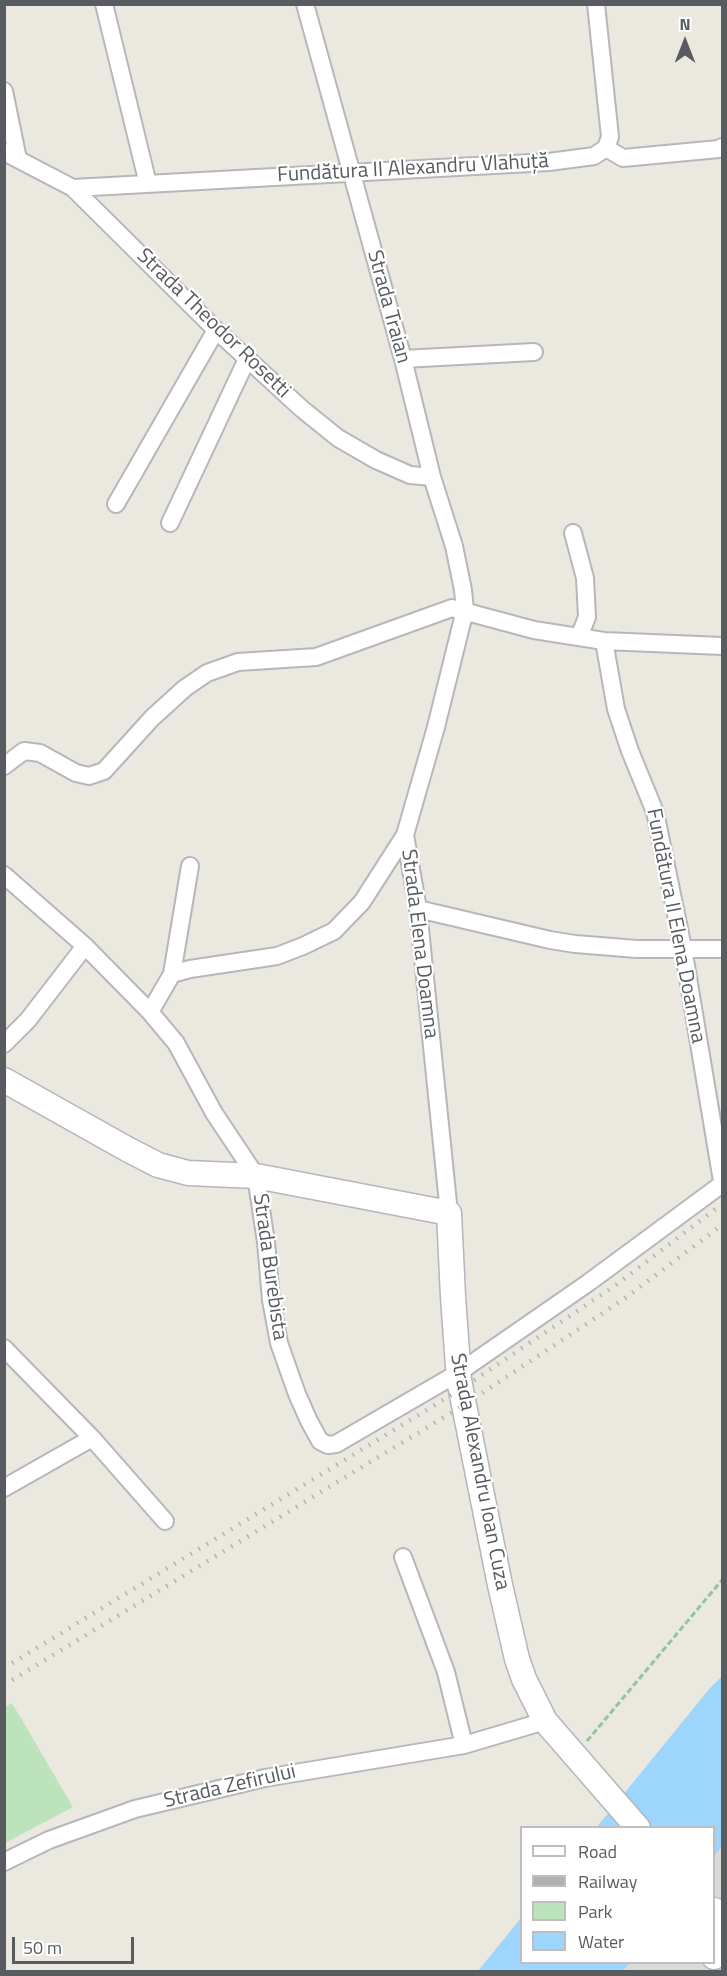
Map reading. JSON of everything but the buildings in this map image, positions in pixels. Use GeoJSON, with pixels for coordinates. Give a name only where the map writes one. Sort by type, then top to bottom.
{"type":"FeatureCollection","features":[{"type":"Feature","properties":{"kind":"street"},"geometry":{"type":"LineString","coordinates":[[104,4],[148,184]]}},
{"type":"Feature","properties":{"kind":"street","name":"Strada Traian"},"geometry":{"type":"LineString","coordinates":[[306,4],[403,359],[432,477],[454,546],[465,610]]}},
{"type":"Feature","properties":{"kind":"street"},"geometry":{"type":"LineString","coordinates":[[596,4],[610,124],[610,137],[606,148],[623,158],[723,147]]}},
{"type":"Feature","properties":{"kind":"street"},"geometry":{"type":"LineString","coordinates":[[4,90],[11,156]]}},
{"type":"Feature","properties":{"kind":"street","name":"Fundătura II Alexandru Vlahuță"},"geometry":{"type":"LineString","coordinates":[[73,188],[351,174],[582,159],[594,156],[606,148]]}},
{"type":"Feature","properties":{"kind":"street","name":"Strada Theodor Rosetti"},"geometry":{"type":"LineString","coordinates":[[11,156],[73,188],[216,330],[302,409],[338,438],[376,460],[410,475],[432,477]]}},
{"type":"Feature","properties":{"kind":"street"},"geometry":{"type":"LineString","coordinates":[[116,504],[216,330]]}},
{"type":"Feature","properties":{"kind":"street"},"geometry":{"type":"LineString","coordinates":[[403,359],[534,352]]}},
{"type":"Feature","properties":{"kind":"street"},"geometry":{"type":"LineString","coordinates":[[170,523],[247,359]]}},
{"type":"Feature","properties":{"kind":"street"},"geometry":{"type":"LineString","coordinates":[[573,533],[585,578],[587,617],[579,637]]}},
{"type":"Feature","properties":{"kind":"street"},"geometry":{"type":"LineString","coordinates":[[4,766],[24,752],[40,753],[76,773],[90,776],[104,771],[152,718],[185,688],[207,673],[238,662],[316,657],[452,608],[534,630],[579,637],[723,646]]}},
{"type":"Feature","properties":{"kind":"street","name":"Strada Elena Doamna"},"geometry":{"type":"LineString","coordinates":[[449,1213],[418,909],[405,835],[436,727],[465,610]]}},
{"type":"Feature","properties":{"kind":"street","name":"Fundătura II Elena Doamna"},"geometry":{"type":"LineString","coordinates":[[604,640],[616,709],[655,812],[683,948],[723,1183]]}},
{"type":"Feature","properties":{"kind":"street"},"geometry":{"type":"LineString","coordinates":[[171,974],[277,956],[334,931],[362,902],[405,835]]}},
{"type":"Feature","properties":{"kind":"street"},"geometry":{"type":"LineString","coordinates":[[150,1012],[171,974],[190,866]]}},
{"type":"Feature","properties":{"kind":"street"},"geometry":{"type":"LineString","coordinates":[[4,875],[85,946],[150,1012],[176,1043],[214,1113],[256,1176]]}},
{"type":"Feature","properties":{"kind":"street"},"geometry":{"type":"LineString","coordinates":[[418,909],[575,944],[637,949],[723,949]]}},
{"type":"Feature","properties":{"kind":"street"},"geometry":{"type":"LineString","coordinates":[[4,1044],[28,1020],[85,946]]}},
{"type":"Feature","properties":{"kind":"street"},"geometry":{"type":"LineString","coordinates":[[4,1080],[158,1165],[188,1173],[256,1176],[449,1213]]}},
{"type":"Feature","properties":{"kind":"street","name":"Strada Burebista"},"geometry":{"type":"LineString","coordinates":[[256,1176],[266,1242],[271,1300],[279,1343],[297,1394],[320,1441],[328,1445],[336,1444],[458,1374]]}},
{"type":"Feature","properties":{"kind":"street"},"geometry":{"type":"LineString","coordinates":[[458,1374],[588,1283],[723,1183]]}},
{"type":"Feature","properties":{"kind":"street","name":"Strada Alexandru Ioan Cuza"},"geometry":{"type":"LineString","coordinates":[[449,1213],[458,1374],[511,1632],[524,1678],[545,1721],[637,1826]]}},
{"type":"Feature","properties":{"kind":"street"},"geometry":{"type":"LineString","coordinates":[[4,1348],[92,1438],[165,1521]]}},
{"type":"Feature","properties":{"kind":"street"},"geometry":{"type":"LineString","coordinates":[[4,1488],[92,1438]]}},
{"type":"Feature","properties":{"kind":"street"},"geometry":{"type":"LineString","coordinates":[[403,1557],[446,1672],[464,1745]]}},
{"type":"Feature","properties":{"kind":"street","name":"Strada Zefirului"},"geometry":{"type":"LineString","coordinates":[[4,1862],[49,1840],[135,1809],[265,1778],[464,1745],[545,1721]]}},
{"type":"Feature","properties":{"kind":"street"},"geometry":{"type":"LineString","coordinates":[[715,1911],[720,1918],[723,1929],[722,1940],[715,1955]]}},
{"type":"Feature","properties":{"kind":"path"},"geometry":{"type":"LineString","coordinates":[[574,1756],[723,1580]]}},
{"type":"Feature","properties":{"kind":"shaded area"},"geometry":{"type":"Polygon","coordinates":[[[722,1846],[722,1971],[623,1972],[629,1964],[715,1964],[715,1856],[722,1846]]]}},
{"type":"Feature","properties":{"kind":"green space"},"geometry":{"type":"Polygon","coordinates":[[[12,1703],[73,1807],[5,1843],[5,1707],[12,1703]]]}},
{"type":"Feature","properties":{"kind":"water"},"geometry":{"type":"Polygon","coordinates":[[[722,1676],[722,1846],[715,1856],[715,1826],[598,1826],[722,1676]]]}},
{"type":"Feature","properties":{"kind":"water"},"geometry":{"type":"Polygon","coordinates":[[[520,1919],[520,1964],[629,1964],[623,1971],[478,1971],[520,1919]]]}},
{"type":"Feature","properties":{"kind":"railway"},"geometry":{"type":"LineString","coordinates":[[4,1668],[461,1389],[616,1285],[722,1204]]}},
{"type":"Feature","properties":{"kind":"railway"},"geometry":{"type":"LineString","coordinates":[[4,1685],[464,1405],[624,1299],[722,1225]]}}]}
